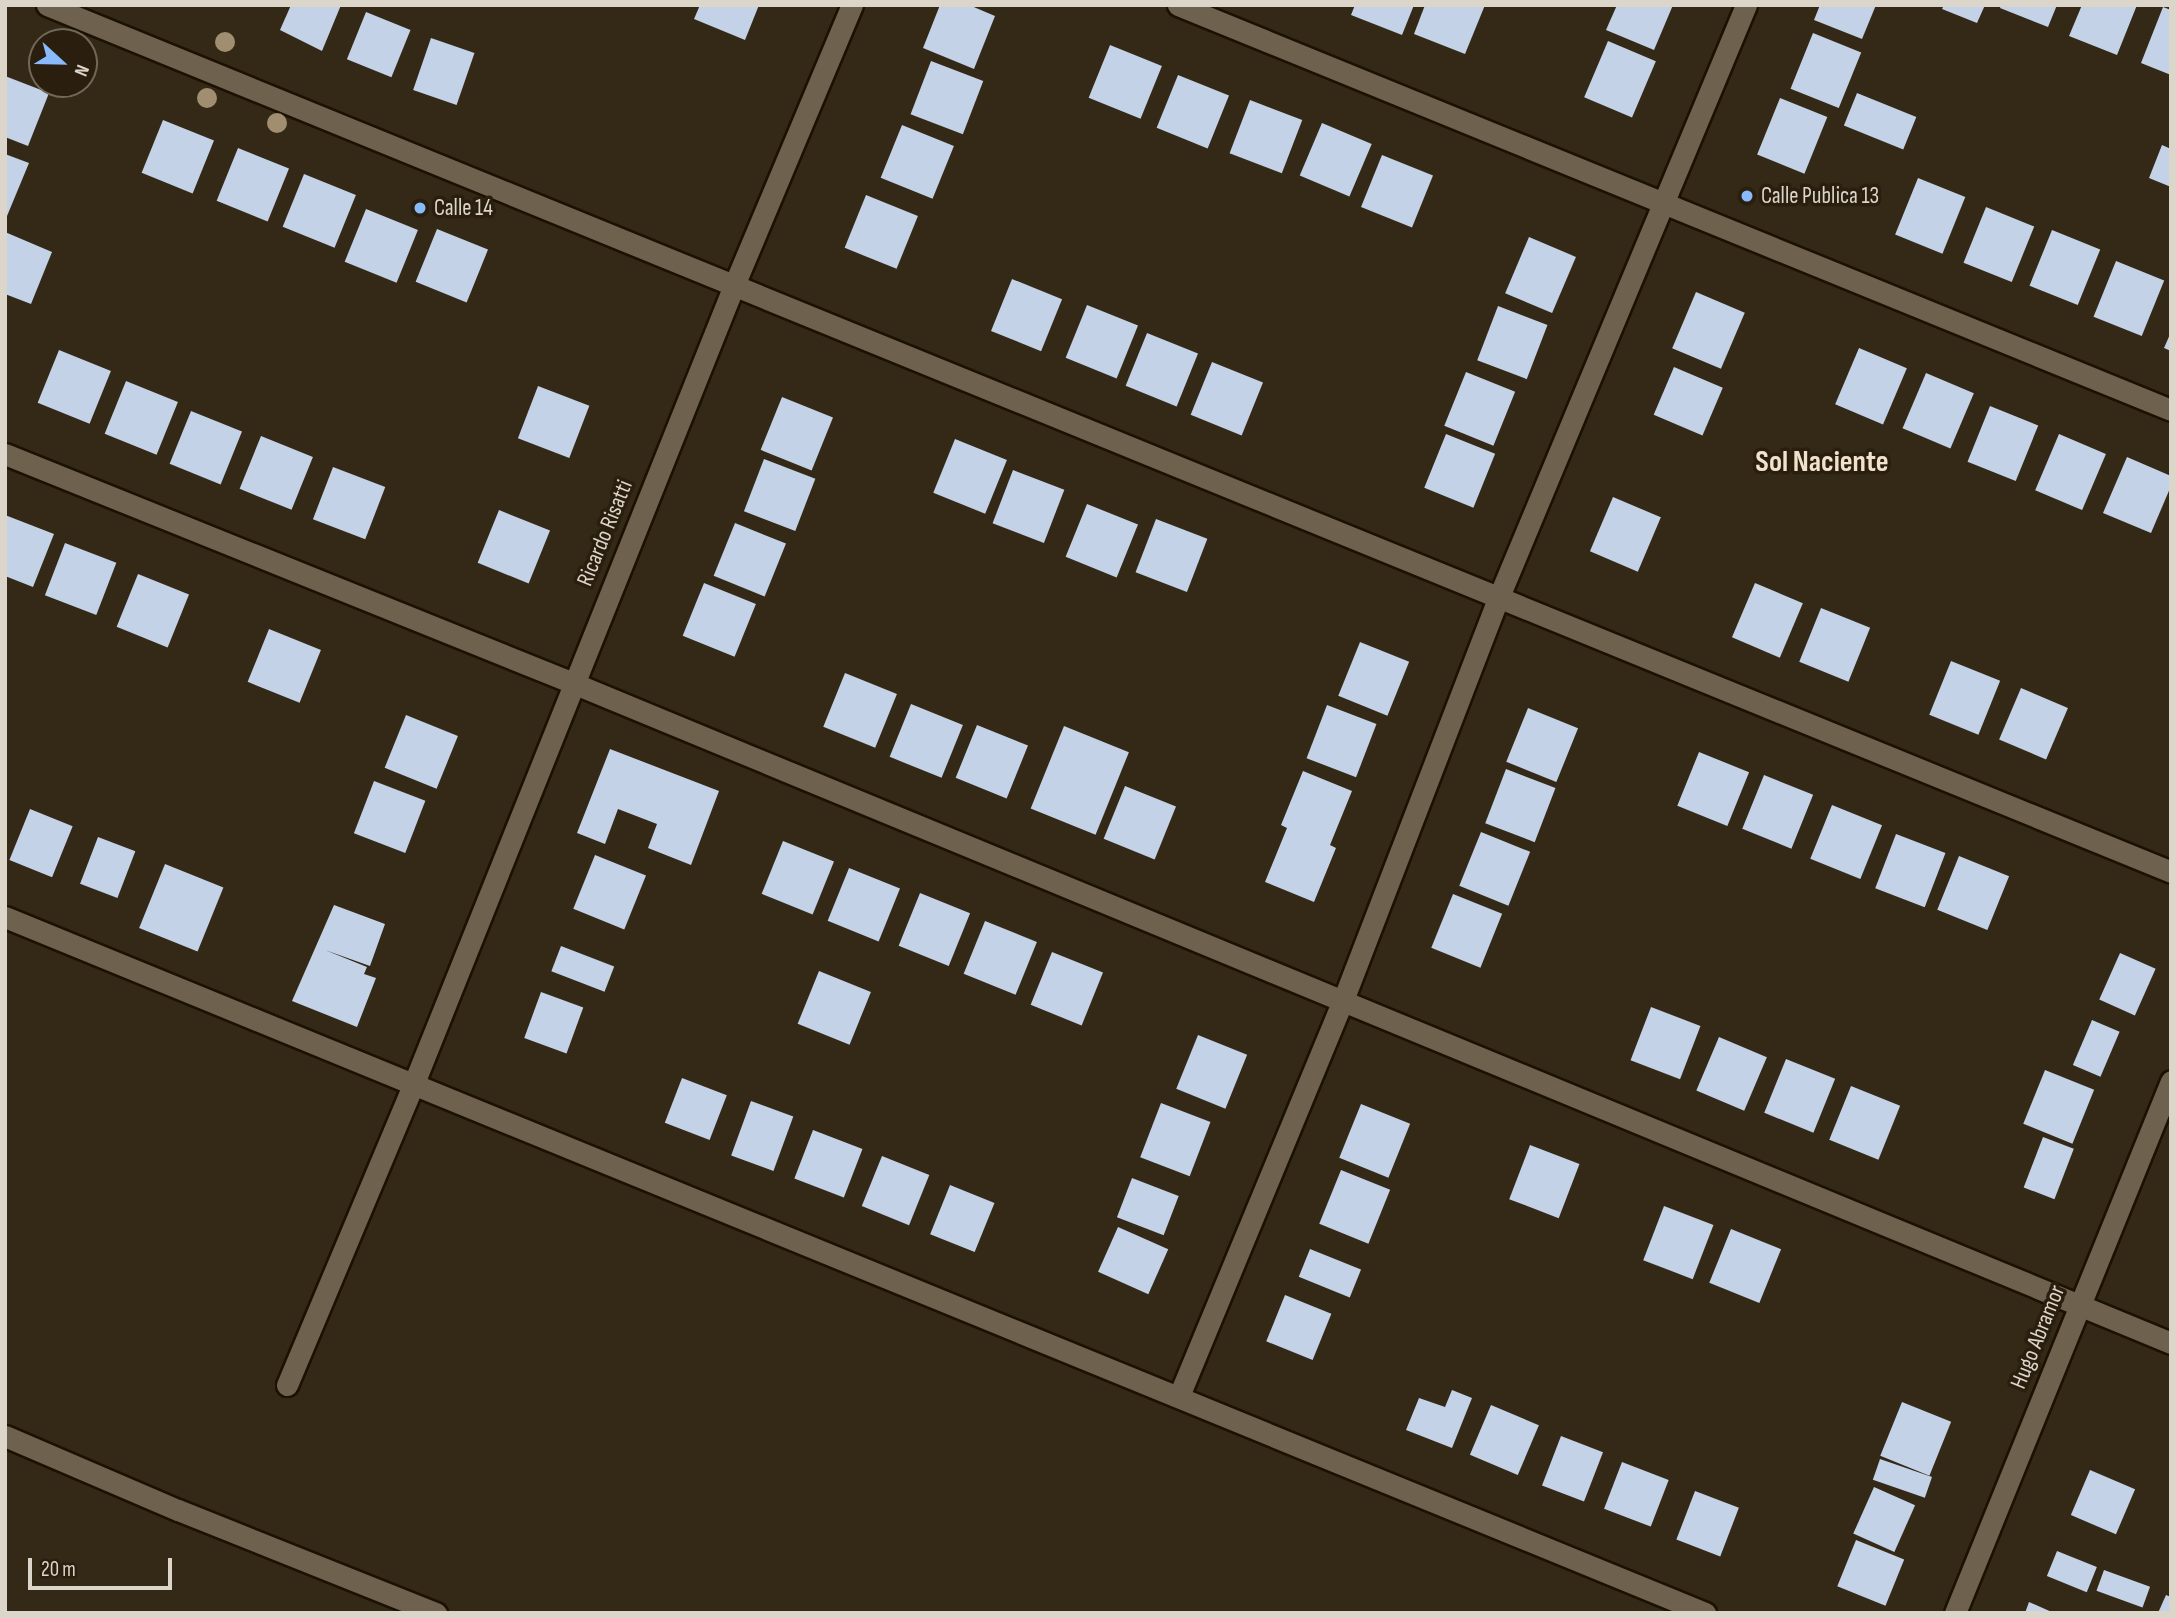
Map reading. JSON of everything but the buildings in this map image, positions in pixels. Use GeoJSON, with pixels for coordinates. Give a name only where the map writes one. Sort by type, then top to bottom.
{"type":"FeatureCollection","features":[{"type":"Feature","properties":{"kind":"street"},"geometry":{"type":"LineString","coordinates":[[47,5],[735,283],[1498,599],[2171,872]]}},
{"type":"Feature","properties":{"kind":"street","name":"Ricardo Risatti"},"geometry":{"type":"LineString","coordinates":[[287,1385],[414,1083],[735,283],[852,5]]}},
{"type":"Feature","properties":{"kind":"street"},"geometry":{"type":"LineString","coordinates":[[1178,5],[2171,410]]}},
{"type":"Feature","properties":{"kind":"street"},"geometry":{"type":"LineString","coordinates":[[1179,1396],[1342,1003],[1498,599],[1746,5]]}},
{"type":"Feature","properties":{"kind":"street"},"geometry":{"type":"LineString","coordinates":[[5,454],[573,683],[1342,1003],[2171,1343]]}},
{"type":"Feature","properties":{"kind":"street"},"geometry":{"type":"LineString","coordinates":[[5,917],[1705,1613]]}},
{"type":"Feature","properties":{"kind":"street","name":"Hugo Abramor"},"geometry":{"type":"LineString","coordinates":[[1955,1613],[2171,1081]]}},
{"type":"Feature","properties":{"kind":"street"},"geometry":{"type":"LineString","coordinates":[[5,1436],[178,1510],[436,1613]]}},
{"type":"Feature","properties":{"kind":"place","name":"Calle Publica 13"},"geometry":{"type":"Point","coordinates":[1747,196]}},
{"type":"Feature","properties":{"kind":"place","name":"Calle 14"},"geometry":{"type":"Point","coordinates":[420,208]}},
{"type":"Feature","properties":{"kind":"district","name":"Sol Naciente"},"geometry":{"type":"Point","coordinates":[1822,462]}}]}
